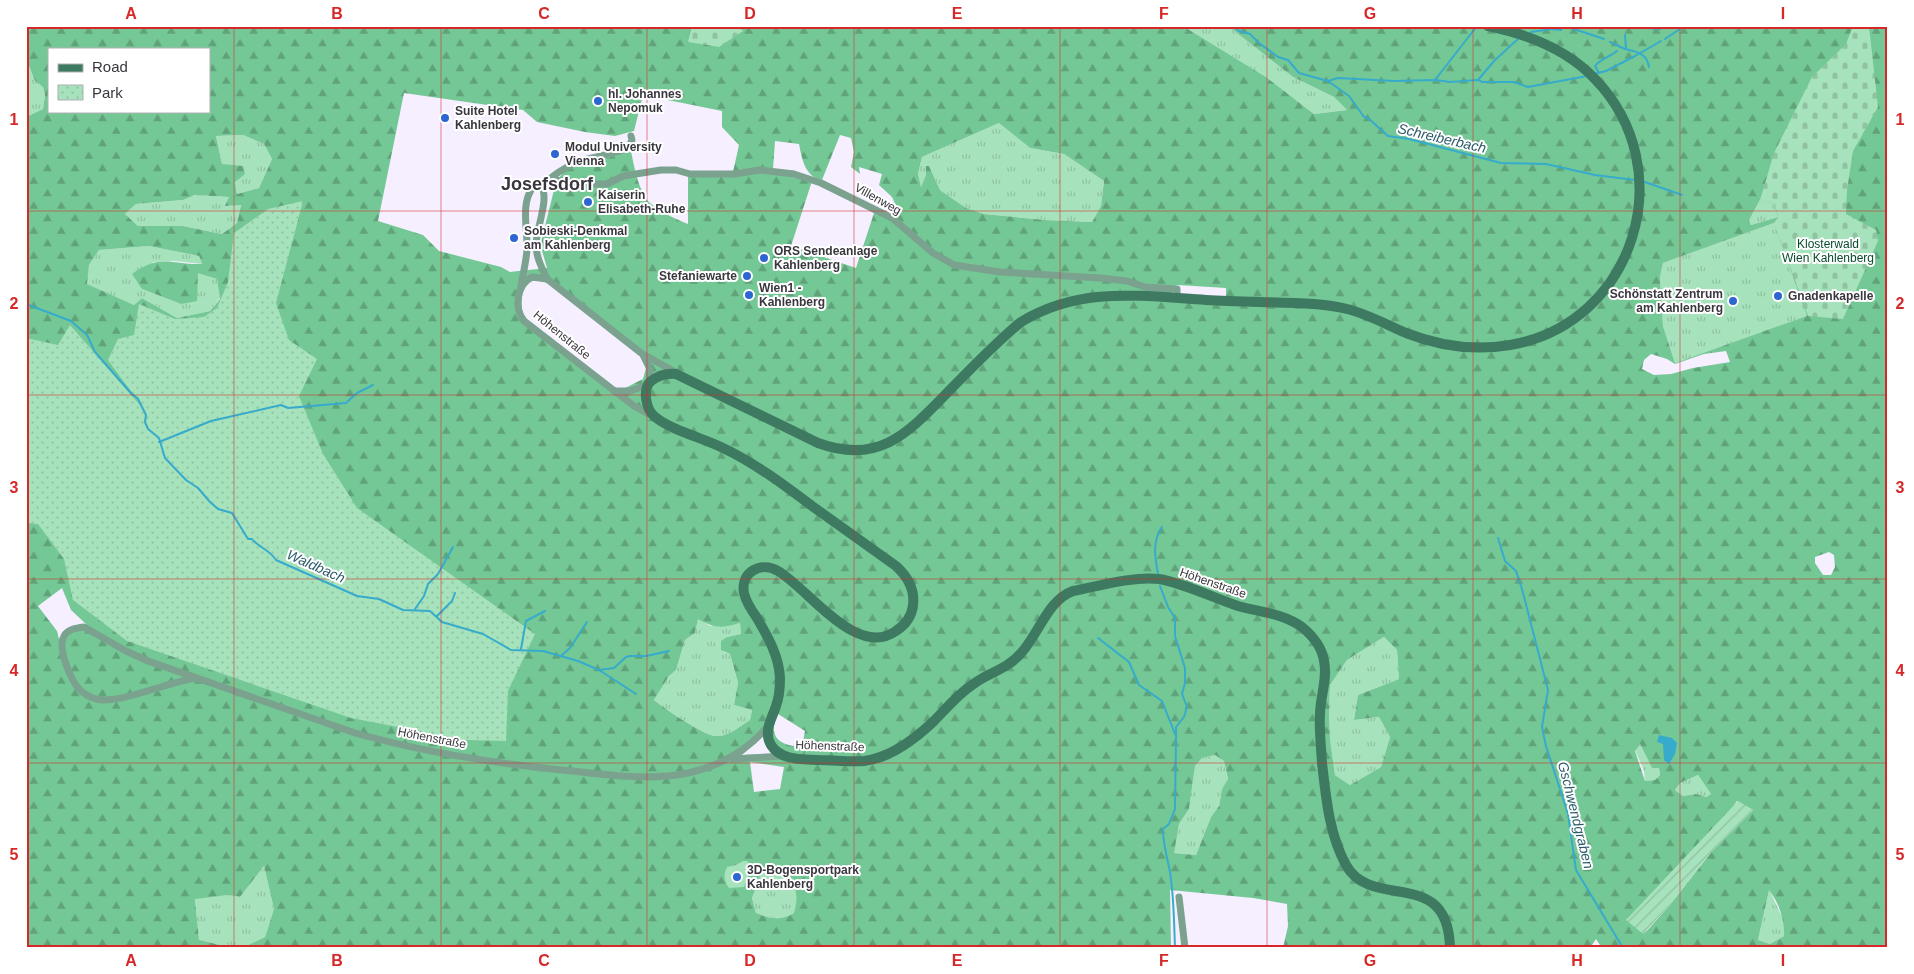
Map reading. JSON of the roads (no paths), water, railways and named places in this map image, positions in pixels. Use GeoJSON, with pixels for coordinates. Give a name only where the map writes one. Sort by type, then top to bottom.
{"type":"FeatureCollection","features":[{"type":"Feature","properties":{"kind":"street"},"geometry":{"type":"LineString","coordinates":[[542,186],[545,196],[537,230],[536,246],[540,264],[547,279],[641,353],[818,443],[842,450],[866,449],[894,440],[909,430],[1010,331],[1040,311],[1068,301],[1097,296],[1335,306],[1356,312],[1425,340],[1456,346],[1485,348],[1522,343],[1542,337],[1569,322],[1585,310],[1608,286],[1621,266],[1632,242],[1639,200],[1638,168],[1631,138],[1624,121],[1596,79],[1586,70],[1544,43],[1515,32],[1488,26]]}},
{"type":"Feature","properties":{"kind":"street"},"geometry":{"type":"LineString","coordinates":[[518,296],[527,254],[525,212],[533,187],[542,186],[561,171],[579,162],[628,148],[632,140],[631,136]]}},
{"type":"Feature","properties":{"kind":"street","name":"Villenweg"},"geometry":{"type":"LineString","coordinates":[[549,180],[582,184],[607,184],[623,176],[661,170],[676,170],[690,174],[734,174],[760,170],[794,174],[821,183],[892,218],[933,253],[954,265],[1000,272],[1127,281],[1145,287],[1177,289],[1177,299]]}},
{"type":"Feature","properties":{"kind":"street"},"geometry":{"type":"LineString","coordinates":[[518,296],[522,286],[528,279],[536,277],[547,279]]}},
{"type":"Feature","properties":{"kind":"street","name":"Höhenstraße"},"geometry":{"type":"LineString","coordinates":[[518,296],[518,307],[524,321],[613,391],[634,406],[660,420],[721,446],[756,466],[896,566],[911,586],[913,605],[908,620],[892,634],[873,638],[859,635],[842,624],[779,571],[761,567],[749,573],[744,583],[745,596],[770,643],[778,666],[779,695],[768,725],[754,742],[730,759]]}},
{"type":"Feature","properties":{"kind":"street"},"geometry":{"type":"LineString","coordinates":[[641,353],[650,366],[649,384],[646,392],[648,408],[660,420]]}},
{"type":"Feature","properties":{"kind":"street"},"geometry":{"type":"LineString","coordinates":[[613,391],[630,391],[649,384],[658,376],[666,374],[676,374],[691,380]]}},
{"type":"Feature","properties":{"kind":"street","name":"Höhenstraße"},"geometry":{"type":"LineString","coordinates":[[197,678],[176,681],[118,698],[96,699],[87,696],[73,680],[63,650],[64,637],[73,628],[84,627],[126,651],[197,678],[365,736],[492,762],[651,777],[690,773],[730,759],[781,754],[854,761],[874,759],[893,751],[912,739],[972,685],[1005,668],[1016,659],[1028,645],[1054,604],[1061,597],[1073,591],[1158,580],[1240,606],[1286,618],[1301,627],[1312,637],[1321,651],[1325,665],[1320,712],[1320,737],[1327,807],[1343,859],[1352,873],[1364,882],[1421,896],[1434,904],[1446,922],[1450,948]]}},
{"type":"Feature","properties":{"kind":"street","name":"Höhenstraße"},"geometry":{"type":"LineString","coordinates":[[768,725],[769,740],[781,754]]}},
{"type":"Feature","properties":{"kind":"street"},"geometry":{"type":"LineString","coordinates":[[1179,897],[1185,948]]}},
{"type":"Feature","properties":{"kind":"water"},"geometry":{"type":"Polygon","coordinates":[[[1659,735],[1672,738],[1677,743],[1675,754],[1669,764],[1664,760],[1663,744],[1657,742],[1659,735]]]}},
{"type":"Feature","properties":{"kind":"waterway","name":"Schreiberbach"},"geometry":{"type":"LineString","coordinates":[[1233,26],[1239,31],[1250,34],[1278,57],[1288,60],[1299,73],[1328,81],[1349,96],[1364,117],[1368,118],[1388,136],[1409,139],[1501,163],[1546,164],[1595,175],[1635,180]]}},
{"type":"Feature","properties":{"kind":"waterway"},"geometry":{"type":"LineString","coordinates":[[1435,80],[1477,26]]}},
{"type":"Feature","properties":{"kind":"waterway"},"geometry":{"type":"LineString","coordinates":[[1622,26],[1660,29],[1665,26]]}},
{"type":"Feature","properties":{"kind":"waterway"},"geometry":{"type":"LineString","coordinates":[[1571,28],[1604,39]]}},
{"type":"Feature","properties":{"kind":"waterway"},"geometry":{"type":"LineString","coordinates":[[1531,32],[1551,29],[1561,30]]}},
{"type":"Feature","properties":{"kind":"waterway"},"geometry":{"type":"LineString","coordinates":[[1665,39],[1680,29]]}},
{"type":"Feature","properties":{"kind":"waterway"},"geometry":{"type":"LineString","coordinates":[[1625,35],[1626,49]]}},
{"type":"Feature","properties":{"kind":"waterway"},"geometry":{"type":"LineString","coordinates":[[1478,80],[1494,61],[1519,38]]}},
{"type":"Feature","properties":{"kind":"waterway"},"geometry":{"type":"LineString","coordinates":[[1594,74],[1606,71],[1661,41]]}},
{"type":"Feature","properties":{"kind":"waterway"},"geometry":{"type":"LineString","coordinates":[[1610,42],[1641,54],[1648,62],[1649,67]]}},
{"type":"Feature","properties":{"kind":"waterway"},"geometry":{"type":"LineString","coordinates":[[1599,73],[1595,66],[1617,51]]}},
{"type":"Feature","properties":{"kind":"waterway"},"geometry":{"type":"LineString","coordinates":[[1328,81],[1338,78],[1450,82],[1478,80],[1482,82],[1514,82],[1528,87],[1587,76]]}},
{"type":"Feature","properties":{"kind":"waterway","name":"Schreiberbach"},"geometry":{"type":"LineString","coordinates":[[1642,181],[1682,195]]}},
{"type":"Feature","properties":{"kind":"waterway","name":"Waldbach"},"geometry":{"type":"LineString","coordinates":[[26,304],[71,321],[87,335],[95,352],[138,399],[146,415],[145,422],[148,429],[159,438],[165,458],[218,509],[232,513],[248,539],[252,539],[276,560],[357,596],[379,599],[403,610],[430,611],[442,622],[483,634],[511,650],[543,651],[578,661],[599,670],[614,668],[626,657],[646,656],[669,651]]}},
{"type":"Feature","properties":{"kind":"waterway"},"geometry":{"type":"LineString","coordinates":[[159,442],[211,421],[281,405],[288,408],[346,403],[357,393],[373,385]]}},
{"type":"Feature","properties":{"kind":"waterway"},"geometry":{"type":"LineString","coordinates":[[1158,574],[1155,556],[1156,544],[1162,527]]}},
{"type":"Feature","properties":{"kind":"waterway","name":"Gschwendgraben"},"geometry":{"type":"LineString","coordinates":[[1498,538],[1505,561],[1516,571],[1522,589],[1548,690],[1542,727],[1546,746],[1568,814],[1576,870],[1623,948]]}},
{"type":"Feature","properties":{"kind":"waterway"},"geometry":{"type":"LineString","coordinates":[[415,609],[424,596],[428,584],[438,574],[453,547]]}},
{"type":"Feature","properties":{"kind":"waterway"},"geometry":{"type":"LineString","coordinates":[[1160,586],[1168,607],[1175,618],[1175,636],[1185,668],[1185,683],[1182,694],[1187,707],[1184,717],[1176,727],[1175,809],[1169,824],[1163,829],[1174,910],[1175,948]]}},
{"type":"Feature","properties":{"kind":"waterway"},"geometry":{"type":"LineString","coordinates":[[437,616],[452,601],[455,593]]}},
{"type":"Feature","properties":{"kind":"waterway"},"geometry":{"type":"LineString","coordinates":[[521,649],[526,621],[545,611]]}},
{"type":"Feature","properties":{"kind":"waterway"},"geometry":{"type":"LineString","coordinates":[[561,656],[570,648],[587,622]]}},
{"type":"Feature","properties":{"kind":"waterway"},"geometry":{"type":"LineString","coordinates":[[1098,638],[1129,662],[1139,685],[1162,701],[1175,734]]}},
{"type":"Feature","properties":{"kind":"waterway"},"geometry":{"type":"LineString","coordinates":[[599,670],[636,694]]}},
{"type":"Feature","properties":{"kind":"place","name":"hl. Johannes Nepomuk"},"geometry":{"type":"Point","coordinates":[598,101]}},
{"type":"Feature","properties":{"kind":"place","name":"Suite Hotel Kahlenberg"},"geometry":{"type":"Point","coordinates":[445,118]}},
{"type":"Feature","properties":{"kind":"place","name":"Modul University Vienna"},"geometry":{"type":"Point","coordinates":[555,154]}},
{"type":"Feature","properties":{"kind":"place","name":"Kaiserin Elisabeth-Ruhe"},"geometry":{"type":"Point","coordinates":[588,202]}},
{"type":"Feature","properties":{"kind":"place","name":"Sobieski-Denkmal am Kahlenberg"},"geometry":{"type":"Point","coordinates":[514,238]}},
{"type":"Feature","properties":{"kind":"place","name":"ORS Sendeanlage Kahlenberg"},"geometry":{"type":"Point","coordinates":[764,258]}},
{"type":"Feature","properties":{"kind":"place","name":"Stefaniewarte"},"geometry":{"type":"Point","coordinates":[747,276]}},
{"type":"Feature","properties":{"kind":"place","name":"Wien1 - Kahlenberg"},"geometry":{"type":"Point","coordinates":[749,295]}},
{"type":"Feature","properties":{"kind":"place","name":"Gnadenkapelle"},"geometry":{"type":"Point","coordinates":[1778,296]}},
{"type":"Feature","properties":{"kind":"place","name":"Schönstatt Zentrum am Kahlenberg"},"geometry":{"type":"Point","coordinates":[1733,301]}},
{"type":"Feature","properties":{"kind":"place","name":"3D-Bogensportpark Kahlenberg"},"geometry":{"type":"Point","coordinates":[737,877]}},
{"type":"Feature","properties":{"kind":"district","name":"Josefsdorf"},"geometry":{"type":"Point","coordinates":[547,184]}},
{"type":"Feature","properties":{"kind":"park label","name":"Klosterwald Wien Kahlenberg"},"geometry":{"type":"Point","coordinates":[1828,251]}}]}
